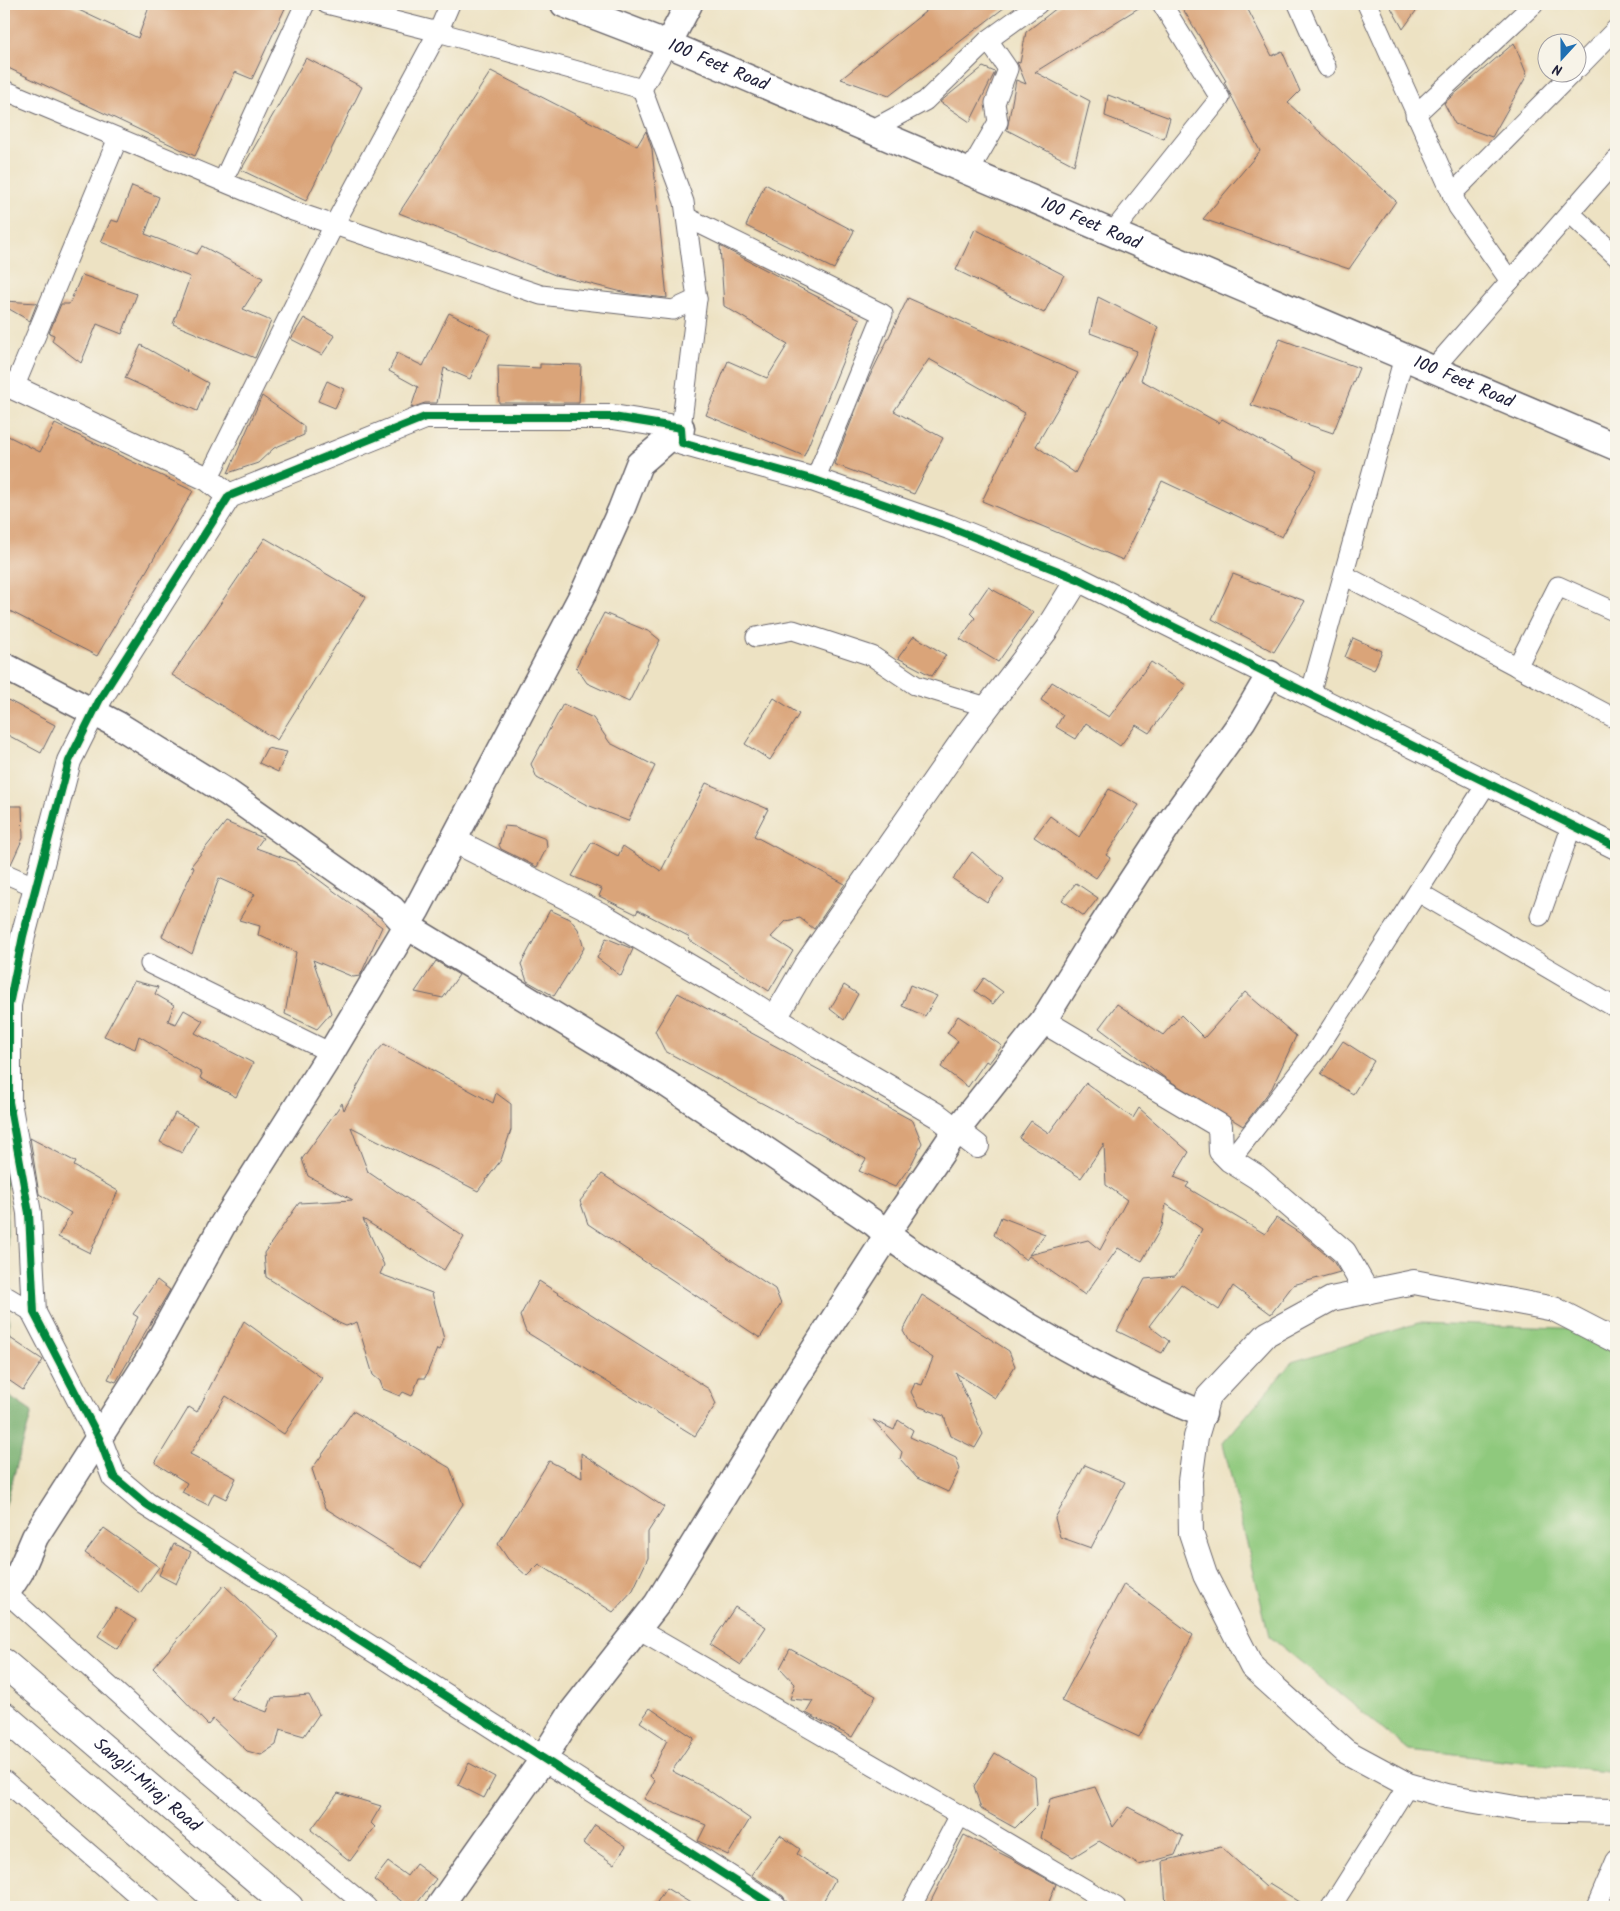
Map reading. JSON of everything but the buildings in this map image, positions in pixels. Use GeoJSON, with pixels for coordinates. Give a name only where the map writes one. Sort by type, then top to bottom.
{"type":"FeatureCollection","features":[{"type":"Feature","properties":{"kind":"highway","name":"Sangli-Miraj Road"},"geometry":{"type":"LineString","coordinates":[[4,1663],[289,1907]]}},
{"type":"Feature","properties":{"kind":"highway"},"geometry":{"type":"LineString","coordinates":[[4,1716],[226,1907]]}},
{"type":"Feature","properties":{"kind":"main road","name":"100 Feet Road"},"geometry":{"type":"LineString","coordinates":[[564,4],[668,44],[1615,445]]}},
{"type":"Feature","properties":{"kind":"main road"},"geometry":{"type":"LineString","coordinates":[[668,44],[689,4]]}},
{"type":"Feature","properties":{"kind":"main road"},"geometry":{"type":"LineString","coordinates":[[5,1594],[20,1572],[35,1537],[148,1362],[224,1224],[331,1053],[406,926],[586,588],[621,510],[639,464],[681,428]]}},
{"type":"Feature","properties":{"kind":"main road"},"geometry":{"type":"LineString","coordinates":[[4,666],[94,711],[228,793],[390,908],[406,926],[667,1084],[874,1222],[900,1246],[1057,1345],[1160,1397],[1203,1414]]}},
{"type":"Feature","properties":{"kind":"main road"},"geometry":{"type":"LineString","coordinates":[[439,1907],[543,1758],[573,1710],[658,1604],[794,1381],[887,1234],[956,1131],[1044,1021],[1168,825],[1243,720],[1270,674]]}},
{"type":"Feature","properties":{"kind":"street"},"geometry":{"type":"LineString","coordinates":[[223,181],[305,4]]}},
{"type":"Feature","properties":{"kind":"street"},"geometry":{"type":"LineString","coordinates":[[327,4],[438,32],[642,89]]}},
{"type":"Feature","properties":{"kind":"street"},"geometry":{"type":"LineString","coordinates":[[208,479],[334,225],[438,32],[450,4]]}},
{"type":"Feature","properties":{"kind":"street"},"geometry":{"type":"LineString","coordinates":[[871,130],[925,101],[988,40],[1038,4]]}},
{"type":"Feature","properties":{"kind":"street"},"geometry":{"type":"LineString","coordinates":[[1112,233],[1220,98],[1162,4]]}},
{"type":"Feature","properties":{"kind":"street"},"geometry":{"type":"LineString","coordinates":[[1298,4],[1326,67]]}},
{"type":"Feature","properties":{"kind":"street"},"geometry":{"type":"LineString","coordinates":[[1367,4],[1415,115],[1458,207],[1510,281]]}},
{"type":"Feature","properties":{"kind":"street"},"geometry":{"type":"LineString","coordinates":[[1415,115],[1534,4]]}},
{"type":"Feature","properties":{"kind":"street"},"geometry":{"type":"LineString","coordinates":[[1588,58],[1616,30]]}},
{"type":"Feature","properties":{"kind":"street"},"geometry":{"type":"LineString","coordinates":[[969,172],[998,122],[994,103],[1008,69],[988,40]]}},
{"type":"Feature","properties":{"kind":"street"},"geometry":{"type":"LineString","coordinates":[[642,89],[668,44]]}},
{"type":"Feature","properties":{"kind":"street"},"geometry":{"type":"LineString","coordinates":[[1452,194],[1563,82]]}},
{"type":"Feature","properties":{"kind":"street"},"geometry":{"type":"LineString","coordinates":[[642,89],[684,202],[697,299],[681,428],[682,443],[815,480],[949,527],[1078,579],[1616,847]]}},
{"type":"Feature","properties":{"kind":"street"},"geometry":{"type":"LineString","coordinates":[[4,90],[293,211],[541,295],[673,310],[697,299]]}},
{"type":"Feature","properties":{"kind":"street"},"geometry":{"type":"LineString","coordinates":[[118,138],[9,386],[208,479],[229,496]]}},
{"type":"Feature","properties":{"kind":"street"},"geometry":{"type":"LineString","coordinates":[[1433,369],[1616,160]]}},
{"type":"Feature","properties":{"kind":"street"},"geometry":{"type":"LineString","coordinates":[[1570,213],[1616,256]]}},
{"type":"Feature","properties":{"kind":"street"},"geometry":{"type":"LineString","coordinates":[[686,217],[883,314],[815,480]]}},
{"type":"Feature","properties":{"kind":"street"},"geometry":{"type":"LineString","coordinates":[[1310,695],[1404,357]]}},
{"type":"Feature","properties":{"kind":"street"},"geometry":{"type":"LineString","coordinates":[[681,428],[613,417],[426,417],[229,496],[101,697],[69,761],[23,936],[9,1005],[9,1102],[29,1213],[34,1313],[99,1438],[114,1477],[146,1504],[775,1907]]}},
{"type":"Feature","properties":{"kind":"street"},"geometry":{"type":"LineString","coordinates":[[1344,575],[1616,719]]}},
{"type":"Feature","properties":{"kind":"street"},"geometry":{"type":"LineString","coordinates":[[775,1018],[807,963],[987,707],[1047,629],[1078,579]]}},
{"type":"Feature","properties":{"kind":"street"},"geometry":{"type":"LineString","coordinates":[[1517,667],[1558,586],[1616,612]]}},
{"type":"Feature","properties":{"kind":"street"},"geometry":{"type":"LineString","coordinates":[[756,638],[793,630],[872,656],[915,685],[987,707]]}},
{"type":"Feature","properties":{"kind":"street"},"geometry":{"type":"LineString","coordinates":[[1230,1160],[1318,1048],[1487,783]]}},
{"type":"Feature","properties":{"kind":"street"},"geometry":{"type":"LineString","coordinates":[[1540,916],[1572,825]]}},
{"type":"Feature","properties":{"kind":"street"},"geometry":{"type":"LineString","coordinates":[[452,840],[603,916],[938,1116],[977,1146]]}},
{"type":"Feature","properties":{"kind":"street"},"geometry":{"type":"LineString","coordinates":[[4,873],[36,887]]}},
{"type":"Feature","properties":{"kind":"street"},"geometry":{"type":"LineString","coordinates":[[1418,892],[1616,1008]]}},
{"type":"Feature","properties":{"kind":"street"},"geometry":{"type":"LineString","coordinates":[[150,964],[331,1053]]}},
{"type":"Feature","properties":{"kind":"street"},"geometry":{"type":"LineString","coordinates":[[1044,1021],[1220,1126],[1221,1151],[1230,1160],[1257,1177],[1344,1252],[1367,1292]]}},
{"type":"Feature","properties":{"kind":"street"},"geometry":{"type":"LineString","coordinates":[[1616,1341],[1554,1309],[1414,1282],[1331,1300],[1267,1334],[1208,1397],[1196,1437],[1190,1481],[1191,1533],[1205,1575],[1252,1667],[1344,1752],[1408,1785],[1447,1796],[1521,1809],[1616,1811]]}},
{"type":"Feature","properties":{"kind":"street"},"geometry":{"type":"LineString","coordinates":[[4,1295],[34,1313]]}},
{"type":"Feature","properties":{"kind":"street"},"geometry":{"type":"LineString","coordinates":[[5,1594],[183,1752],[367,1907]]}},
{"type":"Feature","properties":{"kind":"street"},"geometry":{"type":"LineString","coordinates":[[638,1629],[1116,1907]]}},
{"type":"Feature","properties":{"kind":"street"},"geometry":{"type":"LineString","coordinates":[[4,1780],[150,1907]]}},
{"type":"Feature","properties":{"kind":"street"},"geometry":{"type":"LineString","coordinates":[[1331,1907],[1408,1785]]}},
{"type":"Feature","properties":{"kind":"street"},"geometry":{"type":"LineString","coordinates":[[911,1907],[960,1815]]}},
{"type":"Feature","properties":{"kind":"street"},"geometry":{"type":"LineString","coordinates":[[1596,1907],[1616,1860]]}},
{"type":"Feature","properties":{"kind":"green space"},"geometry":{"type":"Polygon","coordinates":[[[6,1158],[9,1337],[4,1335],[4,1160],[6,1158]]]}},
{"type":"Feature","properties":{"kind":"green space"},"geometry":{"type":"Polygon","coordinates":[[[1418,1323],[1592,1329],[1616,1360],[1616,1772],[1409,1750],[1269,1636],[1223,1443],[1292,1362],[1418,1323]]]}},
{"type":"Feature","properties":{"kind":"green space"},"geometry":{"type":"Polygon","coordinates":[[[4,1393],[32,1412],[4,1510],[4,1393]]]}},
{"type":"Feature","properties":{"kind":"cycle path"},"geometry":{"type":"LineString","coordinates":[[775,1907],[146,1504],[114,1477],[99,1438],[34,1313],[29,1213],[9,1102],[9,1005],[23,936],[69,761],[101,697],[229,496],[425,417],[613,417],[681,428],[682,443],[815,480],[949,527],[1078,579],[1616,847]]}}]}
